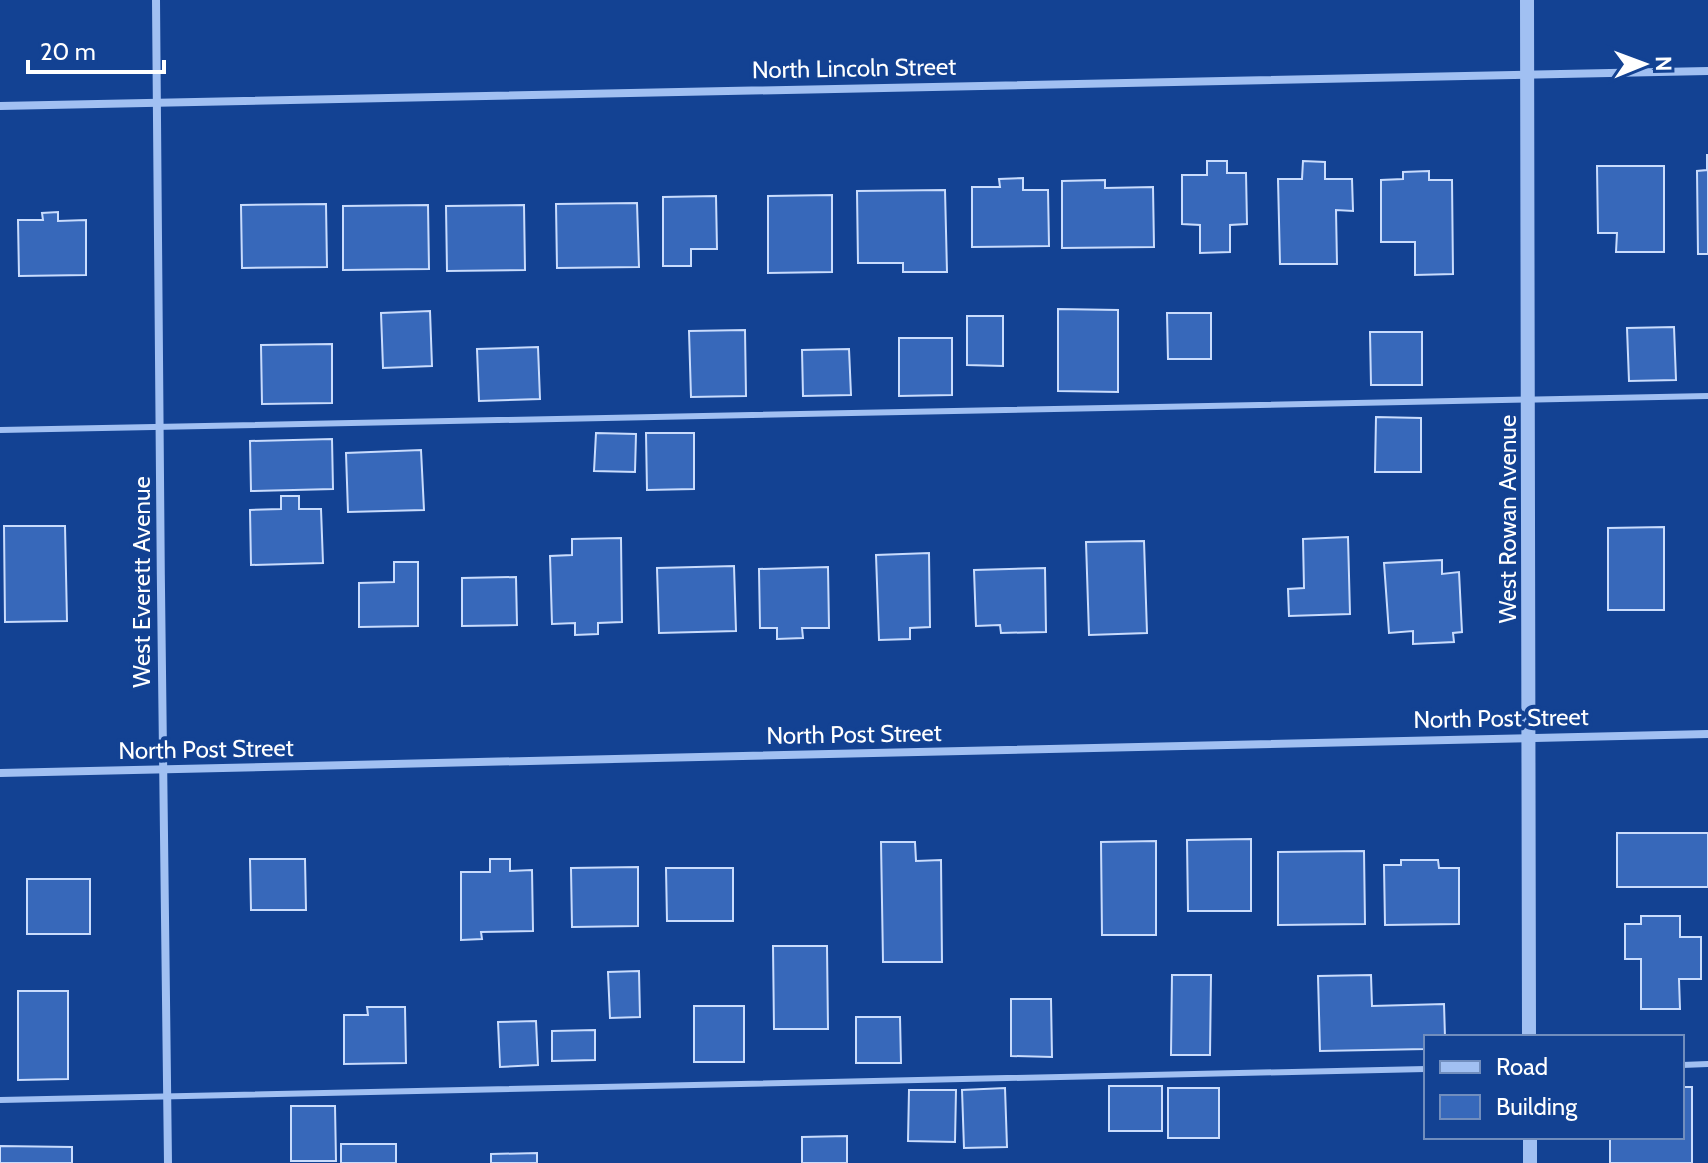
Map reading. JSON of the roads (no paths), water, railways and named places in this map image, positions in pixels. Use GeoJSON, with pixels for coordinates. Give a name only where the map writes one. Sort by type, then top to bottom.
{"type":"FeatureCollection","features":[{"type":"Feature","properties":{"kind":"street","name":"West Everett Avenue"},"geometry":{"type":"LineString","coordinates":[[156,0],[161,770],[168,1163]]}},
{"type":"Feature","properties":{"kind":"street","name":"West Rowan Avenue"},"geometry":{"type":"LineString","coordinates":[[1527,0],[1529,1035]]}},
{"type":"Feature","properties":{"kind":"street","name":"North Lincoln Street"},"geometry":{"type":"LineString","coordinates":[[0,106],[1708,71]]}},
{"type":"Feature","properties":{"kind":"street","name":"North Post Street"},"geometry":{"type":"LineString","coordinates":[[0,773],[1708,734]]}},
{"type":"Feature","properties":{"kind":"street"},"geometry":{"type":"LineString","coordinates":[[1530,1139],[1530,1163]]}},
{"type":"Feature","properties":{"kind":"lane"},"geometry":{"type":"LineString","coordinates":[[0,430],[1708,396]]}},
{"type":"Feature","properties":{"kind":"lane"},"geometry":{"type":"LineString","coordinates":[[1684,1065],[1708,1064]]}},
{"type":"Feature","properties":{"kind":"lane"},"geometry":{"type":"LineString","coordinates":[[0,1100],[1424,1069]]}}]}
